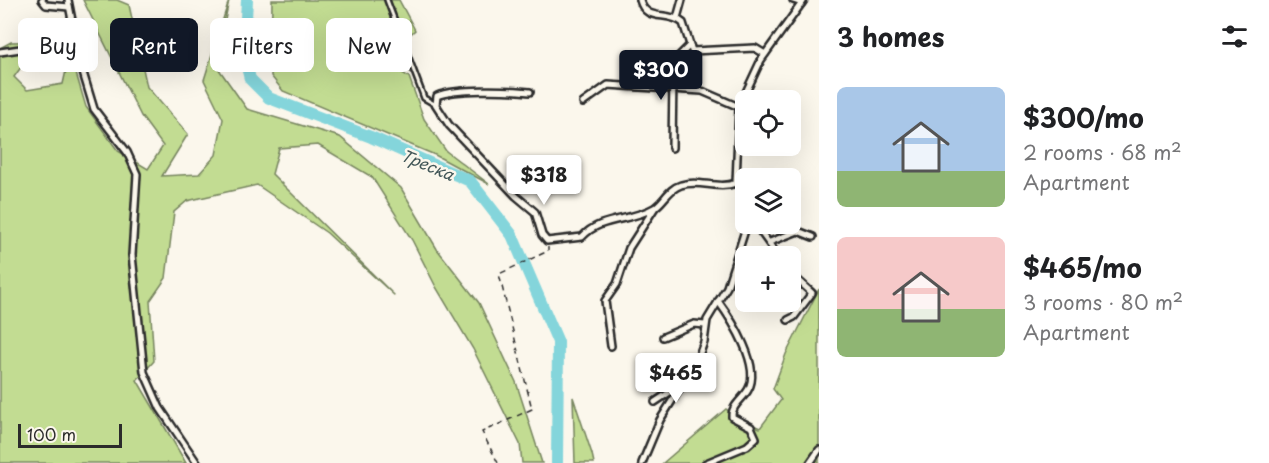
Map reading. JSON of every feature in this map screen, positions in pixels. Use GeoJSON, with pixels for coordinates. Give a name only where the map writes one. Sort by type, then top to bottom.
{"type":"FeatureCollection","features":[{"type":"Feature","properties":{"kind":"street"},"geometry":{"type":"LineString","coordinates":[[42,0],[46,5],[69,7]]}},
{"type":"Feature","properties":{"kind":"street"},"geometry":{"type":"LineString","coordinates":[[68,0],[71,18]]}},
{"type":"Feature","properties":{"kind":"street"},"geometry":{"type":"LineString","coordinates":[[640,0],[647,14],[677,18]]}},
{"type":"Feature","properties":{"kind":"street"},"geometry":{"type":"LineString","coordinates":[[676,0],[677,18],[686,30],[692,51],[755,48],[765,54]]}},
{"type":"Feature","properties":{"kind":"street"},"geometry":{"type":"LineString","coordinates":[[677,18],[682,0]]}},
{"type":"Feature","properties":{"kind":"street"},"geometry":{"type":"LineString","coordinates":[[747,90],[765,54],[803,1],[793,0]]}},
{"type":"Feature","properties":{"kind":"street"},"geometry":{"type":"LineString","coordinates":[[672,148],[673,91],[678,57],[689,46]]}},
{"type":"Feature","properties":{"kind":"street"},"geometry":{"type":"LineString","coordinates":[[0,52],[18,49]]}},
{"type":"Feature","properties":{"kind":"street"},"geometry":{"type":"LineString","coordinates":[[85,72],[94,109],[127,152],[137,174],[132,255],[144,372],[160,408],[197,463]]}},
{"type":"Feature","properties":{"kind":"street"},"geometry":{"type":"LineString","coordinates":[[583,103],[608,85],[673,91],[702,91],[735,105]]}},
{"type":"Feature","properties":{"kind":"street"},"geometry":{"type":"LineString","coordinates":[[530,92],[504,89],[447,92],[437,96],[436,105],[449,125],[516,196],[530,205],[547,241],[582,237],[593,226],[655,208]]}},
{"type":"Feature","properties":{"kind":"street"},"geometry":{"type":"LineString","coordinates":[[611,346],[604,310],[605,301],[617,284],[629,248],[655,208],[668,192],[681,185],[722,186],[735,183]]}},
{"type":"Feature","properties":{"kind":"street"},"geometry":{"type":"LineString","coordinates":[[770,242],[798,231],[813,237]]}},
{"type":"Feature","properties":{"kind":"street"},"geometry":{"type":"LineString","coordinates":[[642,463],[660,420],[696,361],[704,342],[705,325],[727,286],[744,234]]}},
{"type":"Feature","properties":{"kind":"street"},"geometry":{"type":"LineString","coordinates":[[763,234],[772,246]]}},
{"type":"Feature","properties":{"kind":"street"},"geometry":{"type":"LineString","coordinates":[[801,283],[812,293],[801,308]]}},
{"type":"Feature","properties":{"kind":"street"},"geometry":{"type":"LineString","coordinates":[[706,463],[747,446],[756,438],[752,427],[732,417],[732,411],[751,384],[753,371],[739,336],[718,301]]}},
{"type":"Feature","properties":{"kind":"street"},"geometry":{"type":"LineString","coordinates":[[788,320],[798,312]]}},
{"type":"Feature","properties":{"kind":"street"},"geometry":{"type":"LineString","coordinates":[[663,337],[694,324],[705,325]]}},
{"type":"Feature","properties":{"kind":"street"},"geometry":{"type":"LineString","coordinates":[[655,402],[681,384]]}},
{"type":"Feature","properties":{"kind":"street"},"geometry":{"type":"LineString","coordinates":[[810,463],[819,450]]}},
{"type":"Feature","properties":{"kind":"lane"},"geometry":{"type":"LineString","coordinates":[[387,0],[424,98],[436,105]]}},
{"type":"Feature","properties":{"kind":"path"},"geometry":{"type":"LineString","coordinates":[[498,463],[482,432],[532,409],[499,274],[547,251]]}},
{"type":"Feature","properties":{"kind":"green space"},"geometry":{"type":"Polygon","coordinates":[[[83,0],[117,0],[129,5],[132,18],[110,18],[110,54],[98,30],[98,18],[92,18],[83,0]]]}},
{"type":"Feature","properties":{"kind":"green space"},"geometry":{"type":"Polygon","coordinates":[[[272,0],[399,0],[409,18],[326,18],[326,72],[401,72],[409,77],[424,119],[446,151],[489,184],[435,155],[283,91],[271,76],[271,72],[314,72],[314,18],[272,18],[272,0]]]}},
{"type":"Feature","properties":{"kind":"green space"},"geometry":{"type":"Polygon","coordinates":[[[11,42],[18,42],[18,71],[14,77],[27,90],[63,84],[66,72],[76,72],[86,107],[118,151],[148,169],[163,146],[141,116],[119,72],[144,72],[147,87],[188,134],[162,176],[199,174],[216,155],[223,119],[204,80],[210,61],[210,72],[221,72],[247,109],[340,137],[401,188],[437,249],[479,303],[516,382],[542,463],[522,463],[520,444],[473,349],[436,287],[412,240],[372,177],[318,145],[279,148],[272,174],[395,296],[327,233],[257,185],[187,201],[174,212],[166,278],[150,301],[154,361],[137,380],[186,463],[0,463],[0,48],[11,42]]]}},
{"type":"Feature","properties":{"kind":"green space"},"geometry":{"type":"Polygon","coordinates":[[[819,289],[819,463],[663,463],[726,409],[736,417],[760,428],[781,400],[773,389],[786,354],[819,289]]]}},
{"type":"Feature","properties":{"kind":"green space"},"geometry":{"type":"Polygon","coordinates":[[[573,397],[592,454],[594,463],[575,463],[573,397]]]}},
{"type":"Feature","properties":{"kind":"waterway","name":"Треска"},"geometry":{"type":"LineString","coordinates":[[247,0],[244,55],[250,79],[269,98],[371,137],[470,181],[512,235],[558,342],[557,463]]}}]}
